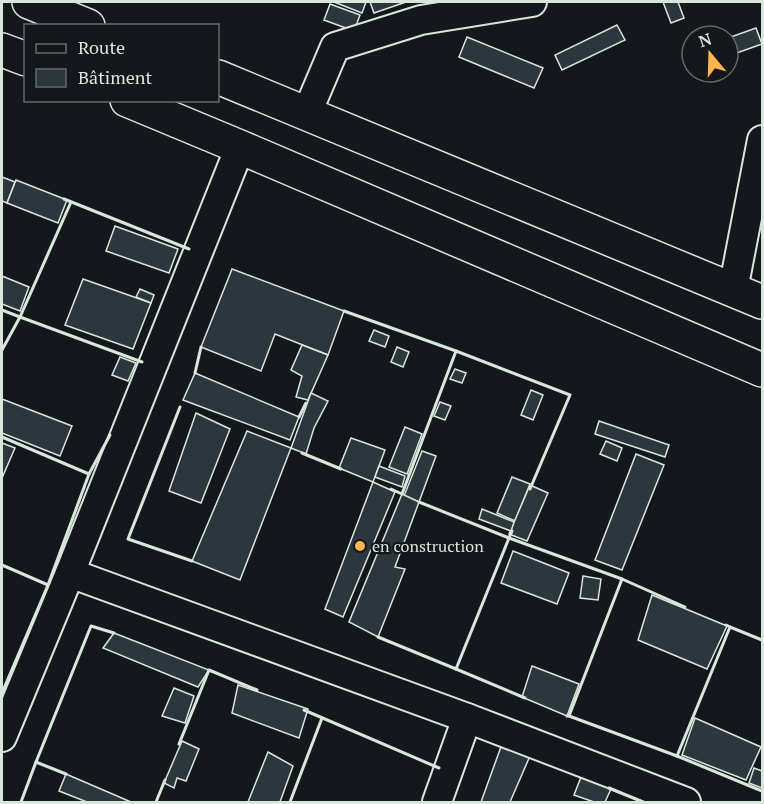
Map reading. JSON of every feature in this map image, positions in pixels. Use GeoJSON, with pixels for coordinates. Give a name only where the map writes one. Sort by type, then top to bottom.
{"type":"FeatureCollection","features":[{"type":"Feature","properties":{"kind":"highway"},"geometry":{"type":"LineString","coordinates":[[29,2],[83,24]]}},
{"type":"Feature","properties":{"kind":"highway"},"geometry":{"type":"LineString","coordinates":[[2,50],[24,58]]}},
{"type":"Feature","properties":{"kind":"highway"},"geometry":{"type":"LineString","coordinates":[[219,77],[748,296]]}},
{"type":"Feature","properties":{"kind":"highway"},"geometry":{"type":"LineString","coordinates":[[132,102],[762,370]]}},
{"type":"Feature","properties":{"kind":"street"},"geometry":{"type":"LineString","coordinates":[[307,113],[335,47],[421,20],[532,2]]}},
{"type":"Feature","properties":{"kind":"street"},"geometry":{"type":"LineString","coordinates":[[748,296],[762,140]]}},
{"type":"Feature","properties":{"kind":"street"},"geometry":{"type":"LineString","coordinates":[[2,737],[240,147]]}},
{"type":"Feature","properties":{"kind":"street"},"geometry":{"type":"LineString","coordinates":[[70,573],[467,718],[686,802]]}},
{"type":"Feature","properties":{"kind":"street"},"geometry":{"type":"LineString","coordinates":[[437,802],[467,718]]}},
{"type":"Feature","properties":{"kind":"building"},"geometry":{"type":"Polygon","coordinates":[[[334,2],[366,2],[362,13],[334,2]]]}},
{"type":"Feature","properties":{"kind":"building"},"geometry":{"type":"Polygon","coordinates":[[[370,2],[406,2],[374,13],[370,2]]]}},
{"type":"Feature","properties":{"kind":"building"},"geometry":{"type":"Polygon","coordinates":[[[663,2],[678,2],[684,18],[671,23],[663,2]]]}},
{"type":"Feature","properties":{"kind":"building"},"geometry":{"type":"Polygon","coordinates":[[[330,4],[360,15],[354,31],[324,20],[330,4]]]}},
{"type":"Feature","properties":{"kind":"building"},"geometry":{"type":"Polygon","coordinates":[[[617,25],[625,40],[562,70],[555,55],[617,25]]]}},
{"type":"Feature","properties":{"kind":"building"},"geometry":{"type":"Polygon","coordinates":[[[756,28],[762,44],[740,52],[740,34],[756,28]]]}},
{"type":"Feature","properties":{"kind":"building"},"geometry":{"type":"Polygon","coordinates":[[[467,37],[543,68],[534,88],[459,57],[467,37]]]}},
{"type":"Feature","properties":{"kind":"building"},"geometry":{"type":"Polygon","coordinates":[[[2,177],[15,182],[7,203],[2,201],[2,177]]]}},
{"type":"Feature","properties":{"kind":"building"},"geometry":{"type":"Polygon","coordinates":[[[16,180],[67,200],[58,223],[7,203],[16,180]]]}},
{"type":"Feature","properties":{"kind":"building"},"geometry":{"type":"Polygon","coordinates":[[[115,226],[178,249],[169,273],[106,251],[115,226]]]}},
{"type":"Feature","properties":{"kind":"building"},"geometry":{"type":"Polygon","coordinates":[[[232,269],[344,311],[328,355],[275,334],[261,371],[201,347],[232,269]]]}},
{"type":"Feature","properties":{"kind":"building"},"geometry":{"type":"Polygon","coordinates":[[[2,276],[29,287],[20,311],[2,304],[2,276]]]}},
{"type":"Feature","properties":{"kind":"building"},"geometry":{"type":"Polygon","coordinates":[[[83,279],[151,303],[133,349],[65,325],[83,279]]]}},
{"type":"Feature","properties":{"kind":"building"},"geometry":{"type":"Polygon","coordinates":[[[140,289],[154,295],[151,303],[136,297],[140,289]]]}},
{"type":"Feature","properties":{"kind":"building"},"geometry":{"type":"Polygon","coordinates":[[[374,330],[389,336],[385,347],[369,341],[374,330]]]}},
{"type":"Feature","properties":{"kind":"building"},"geometry":{"type":"Polygon","coordinates":[[[302,345],[328,355],[308,400],[296,397],[302,376],[291,370],[302,345]]]}},
{"type":"Feature","properties":{"kind":"building"},"geometry":{"type":"Polygon","coordinates":[[[397,347],[409,352],[403,367],[391,362],[397,347]]]}},
{"type":"Feature","properties":{"kind":"building"},"geometry":{"type":"Polygon","coordinates":[[[120,357],[136,363],[128,381],[112,375],[120,357]]]}},
{"type":"Feature","properties":{"kind":"building"},"geometry":{"type":"Polygon","coordinates":[[[455,369],[466,373],[462,383],[450,379],[455,369]]]}},
{"type":"Feature","properties":{"kind":"building"},"geometry":{"type":"Polygon","coordinates":[[[195,373],[299,417],[290,440],[183,400],[195,373]]]}},
{"type":"Feature","properties":{"kind":"building"},"geometry":{"type":"Polygon","coordinates":[[[531,390],[543,395],[533,420],[521,415],[531,390]]]}},
{"type":"Feature","properties":{"kind":"building"},"geometry":{"type":"Polygon","coordinates":[[[311,393],[328,401],[314,428],[306,454],[291,448],[311,393]]]}},
{"type":"Feature","properties":{"kind":"building"},"geometry":{"type":"Polygon","coordinates":[[[2,399],[72,426],[60,456],[2,433],[2,399]]]}},
{"type":"Feature","properties":{"kind":"building"},"geometry":{"type":"Polygon","coordinates":[[[440,402],[451,406],[445,420],[434,416],[440,402]]]}},
{"type":"Feature","properties":{"kind":"building"},"geometry":{"type":"Polygon","coordinates":[[[196,413],[230,429],[201,503],[169,491],[196,413]]]}},
{"type":"Feature","properties":{"kind":"building"},"geometry":{"type":"Polygon","coordinates":[[[599,421],[669,445],[665,457],[595,434],[599,421]]]}},
{"type":"Feature","properties":{"kind":"building"},"geometry":{"type":"Polygon","coordinates":[[[405,427],[422,434],[407,474],[389,467],[405,427]]]}},
{"type":"Feature","properties":{"kind":"building"},"geometry":{"type":"Polygon","coordinates":[[[247,431],[291,448],[240,580],[192,561],[247,431]]]}},
{"type":"Feature","properties":{"kind":"building"},"geometry":{"type":"Polygon","coordinates":[[[351,438],[385,450],[373,482],[339,468],[351,438]]]}},
{"type":"Feature","properties":{"kind":"building"},"geometry":{"type":"Polygon","coordinates":[[[606,441],[622,448],[617,461],[600,454],[606,441]]]}},
{"type":"Feature","properties":{"kind":"building"},"geometry":{"type":"Polygon","coordinates":[[[2,443],[15,448],[2,478],[2,443]]]}},
{"type":"Feature","properties":{"kind":"building"},"geometry":{"type":"Polygon","coordinates":[[[422,451],[436,456],[419,502],[404,496],[422,451]]]}},
{"type":"Feature","properties":{"kind":"building"},"geometry":{"type":"Polygon","coordinates":[[[636,454],[664,465],[622,570],[595,560],[636,454]]]}},
{"type":"Feature","properties":{"kind":"building"},"geometry":{"type":"Polygon","coordinates":[[[379,466],[405,476],[402,487],[375,477],[379,466]]]}},
{"type":"Feature","properties":{"kind":"building"},"geometry":{"type":"Polygon","coordinates":[[[512,477],[530,484],[515,521],[497,513],[512,477]]]}},
{"type":"Feature","properties":{"kind":"building","name":"en construction"},"geometry":{"type":"Polygon","coordinates":[[[373,482],[395,492],[343,617],[325,609],[373,482]]]}},
{"type":"Feature","properties":{"kind":"building"},"geometry":{"type":"Polygon","coordinates":[[[530,485],[548,493],[527,541],[509,534],[530,485]]]}},
{"type":"Feature","properties":{"kind":"building"},"geometry":{"type":"Polygon","coordinates":[[[402,494],[419,502],[395,567],[405,569],[378,637],[349,622],[402,494]]]}},
{"type":"Feature","properties":{"kind":"building"},"geometry":{"type":"Polygon","coordinates":[[[482,509],[514,522],[511,531],[479,519],[482,509]]]}},
{"type":"Feature","properties":{"kind":"building"},"geometry":{"type":"Polygon","coordinates":[[[513,551],[569,573],[557,604],[501,583],[513,551]]]}},
{"type":"Feature","properties":{"kind":"building"},"geometry":{"type":"Polygon","coordinates":[[[583,576],[601,579],[598,600],[580,598],[583,576]]]}},
{"type":"Feature","properties":{"kind":"building"},"geometry":{"type":"Polygon","coordinates":[[[652,595],[727,626],[707,669],[638,640],[652,595]]]}},
{"type":"Feature","properties":{"kind":"building"},"geometry":{"type":"Polygon","coordinates":[[[114,633],[209,670],[198,687],[103,648],[114,633]]]}},
{"type":"Feature","properties":{"kind":"building"},"geometry":{"type":"Polygon","coordinates":[[[532,666],[579,684],[567,716],[522,697],[532,666]]]}},
{"type":"Feature","properties":{"kind":"building"},"geometry":{"type":"Polygon","coordinates":[[[238,685],[308,709],[299,738],[232,713],[238,685]]]}},
{"type":"Feature","properties":{"kind":"building"},"geometry":{"type":"Polygon","coordinates":[[[174,688],[194,696],[185,723],[162,716],[174,688]]]}},
{"type":"Feature","properties":{"kind":"building"},"geometry":{"type":"Polygon","coordinates":[[[695,718],[761,747],[746,780],[682,755],[695,718]]]}},
{"type":"Feature","properties":{"kind":"building"},"geometry":{"type":"Polygon","coordinates":[[[182,741],[199,749],[186,781],[177,778],[174,788],[164,783],[182,741]]]}},
{"type":"Feature","properties":{"kind":"building"},"geometry":{"type":"Polygon","coordinates":[[[502,744],[530,756],[510,802],[481,802],[502,744]]]}},
{"type":"Feature","properties":{"kind":"building"},"geometry":{"type":"Polygon","coordinates":[[[268,752],[293,766],[280,802],[248,802],[268,752]]]}},
{"type":"Feature","properties":{"kind":"building"},"geometry":{"type":"Polygon","coordinates":[[[754,768],[762,771],[762,788],[749,783],[754,768]]]}},
{"type":"Feature","properties":{"kind":"building"},"geometry":{"type":"Polygon","coordinates":[[[66,774],[131,802],[87,802],[59,791],[66,774]]]}},
{"type":"Feature","properties":{"kind":"building"},"geometry":{"type":"Polygon","coordinates":[[[581,777],[611,789],[605,802],[594,802],[574,795],[581,777]]]}},
{"type":"Feature","properties":{"kind":"wall"},"geometry":{"type":"LineString","coordinates":[[64,199],[189,249]]}},
{"type":"Feature","properties":{"kind":"wall"},"geometry":{"type":"LineString","coordinates":[[2,310],[20,317],[71,202]]}},
{"type":"Feature","properties":{"kind":"wall"},"geometry":{"type":"LineString","coordinates":[[344,311],[456,351],[402,494],[391,489]]}},
{"type":"Feature","properties":{"kind":"wall"},"geometry":{"type":"LineString","coordinates":[[2,350],[20,317],[142,362]]}},
{"type":"Feature","properties":{"kind":"wall"},"geometry":{"type":"LineString","coordinates":[[195,373],[201,347]]}},
{"type":"Feature","properties":{"kind":"wall"},"geometry":{"type":"LineString","coordinates":[[456,351],[570,395],[530,489]]}},
{"type":"Feature","properties":{"kind":"wall"},"geometry":{"type":"LineString","coordinates":[[299,417],[306,403]]}},
{"type":"Feature","properties":{"kind":"wall"},"geometry":{"type":"LineString","coordinates":[[180,407],[128,539],[192,561]]}},
{"type":"Feature","properties":{"kind":"wall"},"geometry":{"type":"LineString","coordinates":[[89,474],[110,435]]}},
{"type":"Feature","properties":{"kind":"wall"},"geometry":{"type":"LineString","coordinates":[[2,437],[89,474],[48,585]]}},
{"type":"Feature","properties":{"kind":"wall"},"geometry":{"type":"LineString","coordinates":[[302,453],[341,469]]}},
{"type":"Feature","properties":{"kind":"wall"},"geometry":{"type":"LineString","coordinates":[[378,637],[456,669],[509,538],[419,502]]}},
{"type":"Feature","properties":{"kind":"wall"},"geometry":{"type":"LineString","coordinates":[[512,531],[509,538],[622,579],[569,716],[567,716]]}},
{"type":"Feature","properties":{"kind":"wall"},"geometry":{"type":"LineString","coordinates":[[2,565],[48,585],[2,693]]}},
{"type":"Feature","properties":{"kind":"wall"},"geometry":{"type":"LineString","coordinates":[[622,579],[685,607]]}},
{"type":"Feature","properties":{"kind":"wall"},"geometry":{"type":"LineString","coordinates":[[569,716],[677,756],[730,627],[726,625]]}},
{"type":"Feature","properties":{"kind":"wall"},"geometry":{"type":"LineString","coordinates":[[66,774],[36,762],[91,626],[114,633]]}},
{"type":"Feature","properties":{"kind":"wall"},"geometry":{"type":"LineString","coordinates":[[730,627],[762,640]]}},
{"type":"Feature","properties":{"kind":"wall"},"geometry":{"type":"LineString","coordinates":[[456,669],[525,698]]}},
{"type":"Feature","properties":{"kind":"wall"},"geometry":{"type":"LineString","coordinates":[[179,744],[209,670],[257,690]]}},
{"type":"Feature","properties":{"kind":"wall"},"geometry":{"type":"LineString","coordinates":[[304,710],[439,768]]}},
{"type":"Feature","properties":{"kind":"wall"},"geometry":{"type":"LineString","coordinates":[[290,802],[322,718]]}},
{"type":"Feature","properties":{"kind":"wall"},"geometry":{"type":"LineString","coordinates":[[677,756],[762,791]]}},
{"type":"Feature","properties":{"kind":"wall"},"geometry":{"type":"LineString","coordinates":[[21,802],[36,762]]}},
{"type":"Feature","properties":{"kind":"wall"},"geometry":{"type":"LineString","coordinates":[[156,802],[165,780]]}},
{"type":"Feature","properties":{"kind":"wall"},"geometry":{"type":"LineString","coordinates":[[609,788],[643,802]]}},
{"type":"Feature","properties":{"kind":"place","name":"en construction"},"geometry":{"type":"Point","coordinates":[360,546]}}]}
